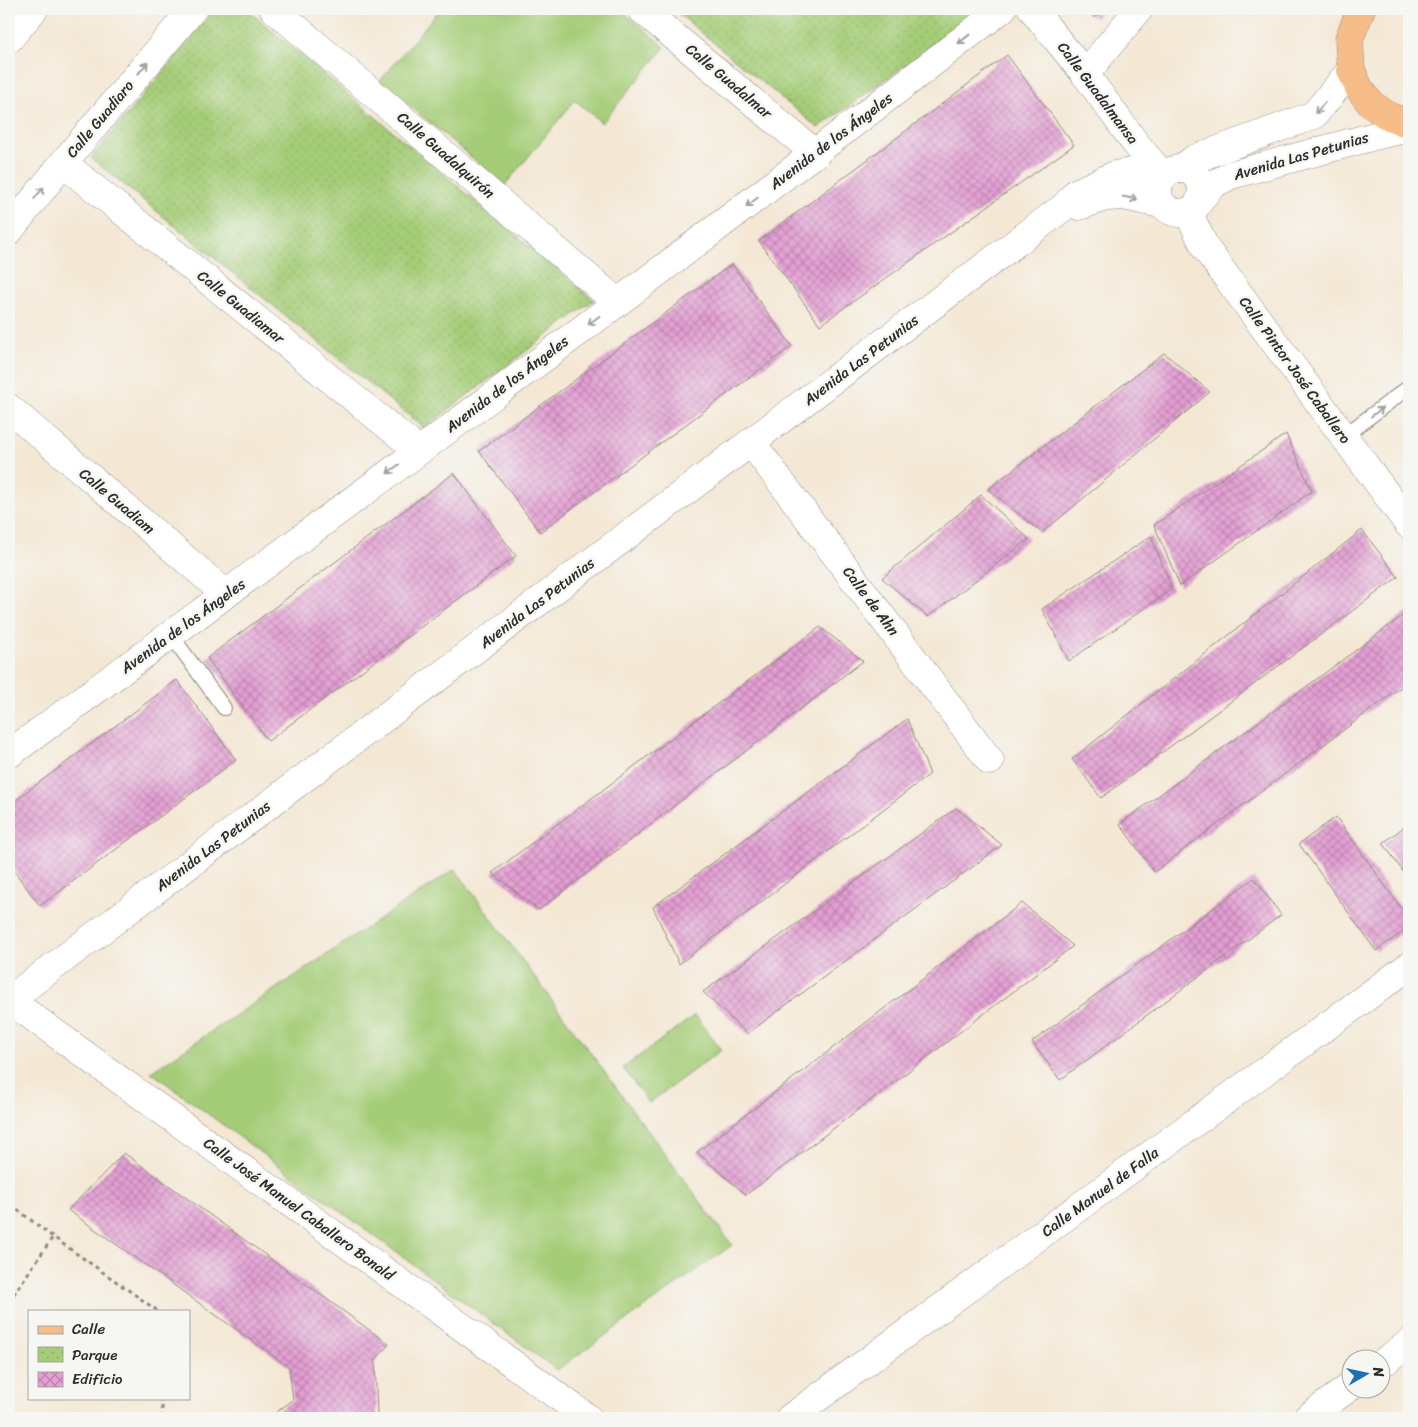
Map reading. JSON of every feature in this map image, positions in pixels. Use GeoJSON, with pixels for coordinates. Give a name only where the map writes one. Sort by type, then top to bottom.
{"type":"FeatureCollection","features":[{"type":"Feature","properties":{"kind":"main road"},"geometry":{"type":"LineString","coordinates":[[1361,9],[1350,39],[1351,70],[1359,88],[1371,104],[1388,116],[1409,124]]}},
{"type":"Feature","properties":{"kind":"street"},"geometry":{"type":"LineString","coordinates":[[9,39],[34,9]]}},
{"type":"Feature","properties":{"kind":"street","name":"Calle Guadiaro"},"geometry":{"type":"LineString","coordinates":[[9,231],[63,163],[193,9]]}},
{"type":"Feature","properties":{"kind":"street","name":"Calle Guadalquirón"},"geometry":{"type":"LineString","coordinates":[[274,9],[617,302]]}},
{"type":"Feature","properties":{"kind":"street","name":"Calle Guadalmar"},"geometry":{"type":"LineString","coordinates":[[641,9],[816,154]]}},
{"type":"Feature","properties":{"kind":"street","name":"Avenida de los Ángeles"},"geometry":{"type":"LineString","coordinates":[[13,743],[171,635],[816,154],[1002,9]]}},
{"type":"Feature","properties":{"kind":"street","name":"Calle Guadalmansa"},"geometry":{"type":"LineString","coordinates":[[1032,9],[1085,74],[1136,144],[1167,182]]}},
{"type":"Feature","properties":{"kind":"street"},"geometry":{"type":"LineString","coordinates":[[1085,74],[1139,9]]}},
{"type":"Feature","properties":{"kind":"street","name":"Avenida Las Petunias"},"geometry":{"type":"LineString","coordinates":[[9,1000],[1065,206],[1076,194],[1116,175],[1131,172],[1167,182],[1194,158],[1314,115],[1351,70]]}},
{"type":"Feature","properties":{"kind":"street","name":"Avenida Las Petunias"},"geometry":{"type":"LineString","coordinates":[[1194,205],[1214,184],[1231,175],[1409,128]]}},
{"type":"Feature","properties":{"kind":"street","name":"Calle Guadiamar"},"geometry":{"type":"LineString","coordinates":[[63,163],[418,450]]}},
{"type":"Feature","properties":{"kind":"street"},"geometry":{"type":"LineString","coordinates":[[1191,172],[1198,179],[1202,188],[1194,205],[1178,214],[1168,211],[1167,182],[1191,172]]}},
{"type":"Feature","properties":{"kind":"street","name":"Calle Pintor José Caballero"},"geometry":{"type":"LineString","coordinates":[[1194,205],[1206,249],[1409,525]]}},
{"type":"Feature","properties":{"kind":"street","name":"Calle Guadiam"},"geometry":{"type":"LineString","coordinates":[[9,408],[226,594]]}},
{"type":"Feature","properties":{"kind":"street","name":"Calle de Ahn"},"geometry":{"type":"LineString","coordinates":[[751,442],[990,761]]}},
{"type":"Feature","properties":{"kind":"street","name":"Calle Manuel de Falla"},"geometry":{"type":"LineString","coordinates":[[790,1418],[1409,966]]}},
{"type":"Feature","properties":{"kind":"street","name":"Calle José Manuel Caballero Bonald"},"geometry":{"type":"LineString","coordinates":[[9,1000],[588,1418]]}},
{"type":"Feature","properties":{"kind":"street"},"geometry":{"type":"LineString","coordinates":[[1390,1358],[1409,1344]]}},
{"type":"Feature","properties":{"kind":"street"},"geometry":{"type":"LineString","coordinates":[[1308,1418],[1340,1394]]}},
{"type":"Feature","properties":{"kind":"lane"},"geometry":{"type":"LineString","coordinates":[[1344,436],[1409,387]]}},
{"type":"Feature","properties":{"kind":"lane"},"geometry":{"type":"LineString","coordinates":[[171,635],[224,708]]}},
{"type":"Feature","properties":{"kind":"path"},"geometry":{"type":"LineString","coordinates":[[11,1205],[157,1310]]}},
{"type":"Feature","properties":{"kind":"path"},"geometry":{"type":"LineString","coordinates":[[9,1301],[53,1237]]}},
{"type":"Feature","properties":{"kind":"path"},"geometry":{"type":"LineString","coordinates":[[162,1400],[162,1418]]}},
{"type":"Feature","properties":{"kind":"green space"},"geometry":{"type":"Polygon","coordinates":[[[215,9],[246,9],[594,300],[424,428],[91,158],[215,9]]]}},
{"type":"Feature","properties":{"kind":"green space"},"geometry":{"type":"Polygon","coordinates":[[[440,9],[620,9],[665,47],[602,123],[575,100],[505,185],[380,81],[440,9]]]}},
{"type":"Feature","properties":{"kind":"green space"},"geometry":{"type":"Polygon","coordinates":[[[673,9],[984,9],[818,128],[673,9]]]}},
{"type":"Feature","properties":{"kind":"green space"},"geometry":{"type":"Polygon","coordinates":[[[455,869],[732,1245],[557,1370],[151,1072],[455,869]]]}},
{"type":"Feature","properties":{"kind":"green space"},"geometry":{"type":"Polygon","coordinates":[[[695,1015],[721,1050],[649,1103],[623,1068],[695,1015]]]}},
{"type":"Feature","properties":{"kind":"building"},"geometry":{"type":"Polygon","coordinates":[[[1083,9],[1103,9],[1095,18],[1083,9]]]}},
{"type":"Feature","properties":{"kind":"building"},"geometry":{"type":"Polygon","coordinates":[[[1007,55],[1074,145],[820,325],[759,241],[1007,55]]]}},
{"type":"Feature","properties":{"kind":"building"},"geometry":{"type":"Polygon","coordinates":[[[732,264],[792,346],[540,532],[479,451],[732,264]]]}},
{"type":"Feature","properties":{"kind":"building"},"geometry":{"type":"Polygon","coordinates":[[[1164,353],[1210,392],[1042,533],[988,489],[1164,353]]]}},
{"type":"Feature","properties":{"kind":"building"},"geometry":{"type":"Polygon","coordinates":[[[1286,434],[1312,491],[1180,586],[1154,525],[1286,434]]]}},
{"type":"Feature","properties":{"kind":"building"},"geometry":{"type":"Polygon","coordinates":[[[454,473],[516,556],[268,741],[207,658],[454,473]]]}},
{"type":"Feature","properties":{"kind":"building"},"geometry":{"type":"Polygon","coordinates":[[[981,495],[1029,539],[928,617],[882,578],[981,495]]]}},
{"type":"Feature","properties":{"kind":"building"},"geometry":{"type":"Polygon","coordinates":[[[1362,530],[1398,577],[1101,798],[1072,759],[1362,530]]]}},
{"type":"Feature","properties":{"kind":"building"},"geometry":{"type":"Polygon","coordinates":[[[1151,536],[1172,589],[1069,661],[1042,609],[1151,536]]]}},
{"type":"Feature","properties":{"kind":"building"},"geometry":{"type":"Polygon","coordinates":[[[1409,611],[1409,681],[1154,872],[1120,824],[1409,611]]]}},
{"type":"Feature","properties":{"kind":"building"},"geometry":{"type":"Polygon","coordinates":[[[820,627],[863,661],[539,910],[492,873],[820,627]]]}},
{"type":"Feature","properties":{"kind":"building"},"geometry":{"type":"Polygon","coordinates":[[[177,680],[236,760],[40,906],[9,864],[9,805],[177,680]]]}},
{"type":"Feature","properties":{"kind":"building"},"geometry":{"type":"Polygon","coordinates":[[[907,719],[930,774],[679,964],[653,907],[907,719]]]}},
{"type":"Feature","properties":{"kind":"building"},"geometry":{"type":"Polygon","coordinates":[[[956,808],[1002,845],[747,1034],[703,992],[956,808]]]}},
{"type":"Feature","properties":{"kind":"building"},"geometry":{"type":"Polygon","coordinates":[[[1336,817],[1409,919],[1409,927],[1376,951],[1299,844],[1336,817]]]}},
{"type":"Feature","properties":{"kind":"building"},"geometry":{"type":"Polygon","coordinates":[[[1409,823],[1409,880],[1383,843],[1409,823]]]}},
{"type":"Feature","properties":{"kind":"building"},"geometry":{"type":"Polygon","coordinates":[[[1254,878],[1281,915],[1060,1080],[1032,1042],[1254,878]]]}},
{"type":"Feature","properties":{"kind":"building"},"geometry":{"type":"Polygon","coordinates":[[[1022,903],[1073,946],[746,1195],[697,1152],[1022,903]]]}},
{"type":"Feature","properties":{"kind":"building"},"geometry":{"type":"Polygon","coordinates":[[[124,1153],[389,1344],[375,1361],[377,1414],[380,1418],[268,1418],[293,1400],[289,1367],[68,1210],[124,1153]]]}}]}
